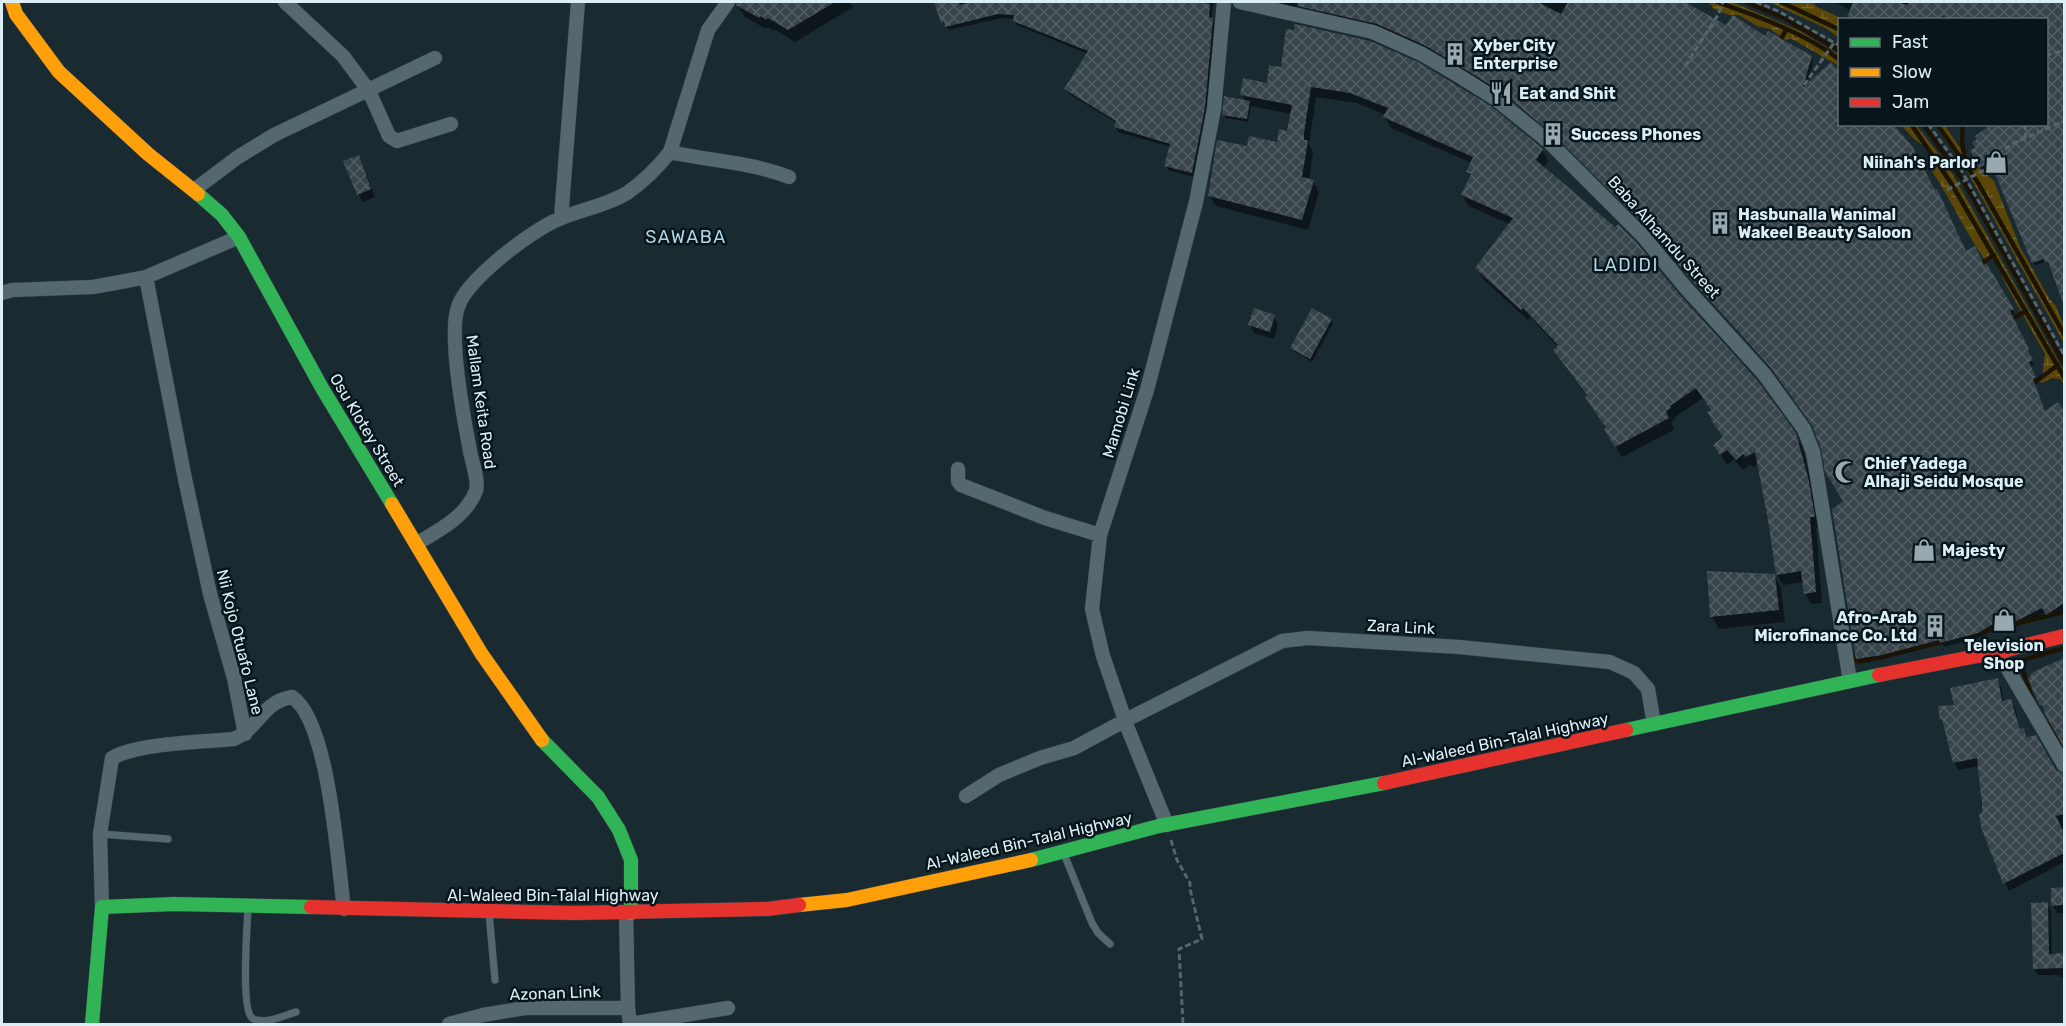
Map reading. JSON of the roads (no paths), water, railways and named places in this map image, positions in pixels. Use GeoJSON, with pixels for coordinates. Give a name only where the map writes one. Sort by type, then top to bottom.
{"type":"FeatureCollection","features":[{"type":"Feature","properties":{"kind":"street","name":"Osu Klotey Street"},"geometry":{"type":"LineString","coordinates":[[12,2],[16,14],[58,72],[148,154],[222,215],[239,237],[322,388],[481,653],[543,742],[598,797],[619,830],[632,860],[628,913],[630,1024],[728,1008]]}},
{"type":"Feature","properties":{"kind":"street"},"geometry":{"type":"LineString","coordinates":[[285,2],[343,56],[369,91],[389,136],[393,140],[397,141],[451,124]]}},
{"type":"Feature","properties":{"kind":"street"},"geometry":{"type":"LineString","coordinates":[[561,218],[578,2]]}},
{"type":"Feature","properties":{"kind":"street","name":"Mallam Keita Road"},"geometry":{"type":"LineString","coordinates":[[416,544],[456,519],[468,506],[477,489],[467,435],[454,335],[458,306],[488,267],[524,240],[561,218],[606,204],[628,193],[659,166],[670,152],[708,30],[728,2]]}},
{"type":"Feature","properties":{"kind":"street","name":"Mamobi Link"},"geometry":{"type":"LineString","coordinates":[[1167,825],[1103,656],[1092,609],[1100,534],[1147,390],[1196,202],[1214,109],[1224,2]]}},
{"type":"Feature","properties":{"kind":"street","name":"Baba Alhamdu Street"},"geometry":{"type":"LineString","coordinates":[[1240,2],[1373,32],[1422,54],[1496,99],[1549,142],[1643,236],[1764,375],[1804,429],[1813,452],[1850,681]]}},
{"type":"Feature","properties":{"kind":"street"},"geometry":{"type":"LineString","coordinates":[[194,190],[238,157],[274,135],[435,58]]}},
{"type":"Feature","properties":{"kind":"street"},"geometry":{"type":"LineString","coordinates":[[670,152],[728,160],[770,169],[789,177]]}},
{"type":"Feature","properties":{"kind":"street"},"geometry":{"type":"LineString","coordinates":[[2,293],[12,290],[93,287],[146,277],[239,237]]}},
{"type":"Feature","properties":{"kind":"street","name":"Nii Kojo Otuafo Lane"},"geometry":{"type":"LineString","coordinates":[[102,907],[100,834],[112,758],[122,752],[234,739],[245,734],[234,678],[210,594],[185,479],[146,277]]}},
{"type":"Feature","properties":{"kind":"street"},"geometry":{"type":"LineString","coordinates":[[958,469],[958,482],[961,485],[1045,518],[1100,534]]}},
{"type":"Feature","properties":{"kind":"street","name":"Al-Waleed Bin-Talal Highway"},"geometry":{"type":"LineString","coordinates":[[102,907],[174,904],[628,913],[767,909],[847,900],[1063,852],[1167,825],[1371,786],[2064,636]]}},
{"type":"Feature","properties":{"kind":"street","name":"Zara Link"},"geometry":{"type":"LineString","coordinates":[[966,795],[999,775],[1074,748],[1282,641],[1308,638],[1459,647],[1610,662],[1634,673],[1648,689],[1654,724]]}},
{"type":"Feature","properties":{"kind":"street"},"geometry":{"type":"LineString","coordinates":[[1998,652],[2064,765]]}},
{"type":"Feature","properties":{"kind":"street"},"geometry":{"type":"LineString","coordinates":[[245,734],[268,707],[281,699],[292,697],[304,708],[323,761],[344,909]]}},
{"type":"Feature","properties":{"kind":"street"},"geometry":{"type":"LineString","coordinates":[[92,1024],[102,907]]}},
{"type":"Feature","properties":{"kind":"street","name":"Azonan Link"},"geometry":{"type":"LineString","coordinates":[[448,1024],[525,1008],[628,1008]]}},
{"type":"Feature","properties":{"kind":"lane"},"geometry":{"type":"LineString","coordinates":[[100,834],[168,838]]}},
{"type":"Feature","properties":{"kind":"lane"},"geometry":{"type":"LineString","coordinates":[[1063,852],[1092,924],[1110,944]]}},
{"type":"Feature","properties":{"kind":"lane"},"geometry":{"type":"LineString","coordinates":[[248,906],[246,992],[248,1011],[253,1019],[263,1022],[297,1012]]}},
{"type":"Feature","properties":{"kind":"lane"},"geometry":{"type":"LineString","coordinates":[[489,912],[495,980]]}},
{"type":"Feature","properties":{"kind":"waterway"},"geometry":{"type":"LineString","coordinates":[[1717,2],[1797,34],[1838,59]]}},
{"type":"Feature","properties":{"kind":"waterway"},"geometry":{"type":"LineString","coordinates":[[1746,2],[1786,19],[1838,50]]}},
{"type":"Feature","properties":{"kind":"waterway"},"geometry":{"type":"LineString","coordinates":[[1781,2],[1838,29]]}},
{"type":"Feature","properties":{"kind":"waterway"},"geometry":{"type":"LineString","coordinates":[[1779,43],[1786,30]]}},
{"type":"Feature","properties":{"kind":"waterway"},"geometry":{"type":"LineString","coordinates":[[1912,126],[1951,183],[2064,377]]}},
{"type":"Feature","properties":{"kind":"waterway"},"geometry":{"type":"LineString","coordinates":[[1924,126],[1963,180],[2064,363]]}},
{"type":"Feature","properties":{"kind":"waterway"},"geometry":{"type":"LineString","coordinates":[[1938,126],[1977,181],[2064,334]]}},
{"type":"Feature","properties":{"kind":"waterway"},"geometry":{"type":"LineString","coordinates":[[1963,126],[1965,161]]}},
{"type":"Feature","properties":{"kind":"waterway"},"geometry":{"type":"LineString","coordinates":[[1979,265],[1994,255]]}},
{"type":"Feature","properties":{"kind":"waterway"},"geometry":{"type":"LineString","coordinates":[[2010,320],[2026,311]]}},
{"type":"Feature","properties":{"kind":"waterway"},"geometry":{"type":"LineString","coordinates":[[2029,384],[2058,365]]}},
{"type":"Feature","properties":{"kind":"waterway"},"geometry":{"type":"LineString","coordinates":[[1976,633],[2064,612]]}},
{"type":"Feature","properties":{"kind":"waterway"},"geometry":{"type":"LineString","coordinates":[[1851,652],[1854,661],[1864,661],[1945,641]]}},
{"type":"Feature","properties":{"kind":"waterway"},"geometry":{"type":"LineString","coordinates":[[2033,702],[2020,661],[2064,648]]}},
{"type":"Feature","properties":{"kind":"waterway"},"geometry":{"type":"LineString","coordinates":[[2048,724],[2064,750]]}},
{"type":"Feature","properties":{"kind":"place","name":"Xyber City Enterprise"},"geometry":{"type":"Point","coordinates":[1455,54]}},
{"type":"Feature","properties":{"kind":"place","name":"Eat and Shit"},"geometry":{"type":"Point","coordinates":[1501,93]}},
{"type":"Feature","properties":{"kind":"place","name":"Success Phones"},"geometry":{"type":"Point","coordinates":[1553,134]}},
{"type":"Feature","properties":{"kind":"place","name":"Niinah's Parlor"},"geometry":{"type":"Point","coordinates":[1996,162]}},
{"type":"Feature","properties":{"kind":"place","name":"Hasbunalla Wanimal Wakeel Beauty Saloon"},"geometry":{"type":"Point","coordinates":[1720,223]}},
{"type":"Feature","properties":{"kind":"place","name":"Chief Yadega Alhaji Seidu Mosque"},"geometry":{"type":"Point","coordinates":[1846,472]}},
{"type":"Feature","properties":{"kind":"place","name":"Majesty"},"geometry":{"type":"Point","coordinates":[1924,550]}},
{"type":"Feature","properties":{"kind":"place","name":"Television Shop"},"geometry":{"type":"Point","coordinates":[2004,620]}},
{"type":"Feature","properties":{"kind":"place","name":"Afro-Arab Microfinance Co. Ltd"},"geometry":{"type":"Point","coordinates":[1935,626]}},
{"type":"Feature","properties":{"kind":"district","name":"SAWABA"},"geometry":{"type":"Point","coordinates":[686,237]}},
{"type":"Feature","properties":{"kind":"district","name":"LADIDI"},"geometry":{"type":"Point","coordinates":[1626,265]}}]}
